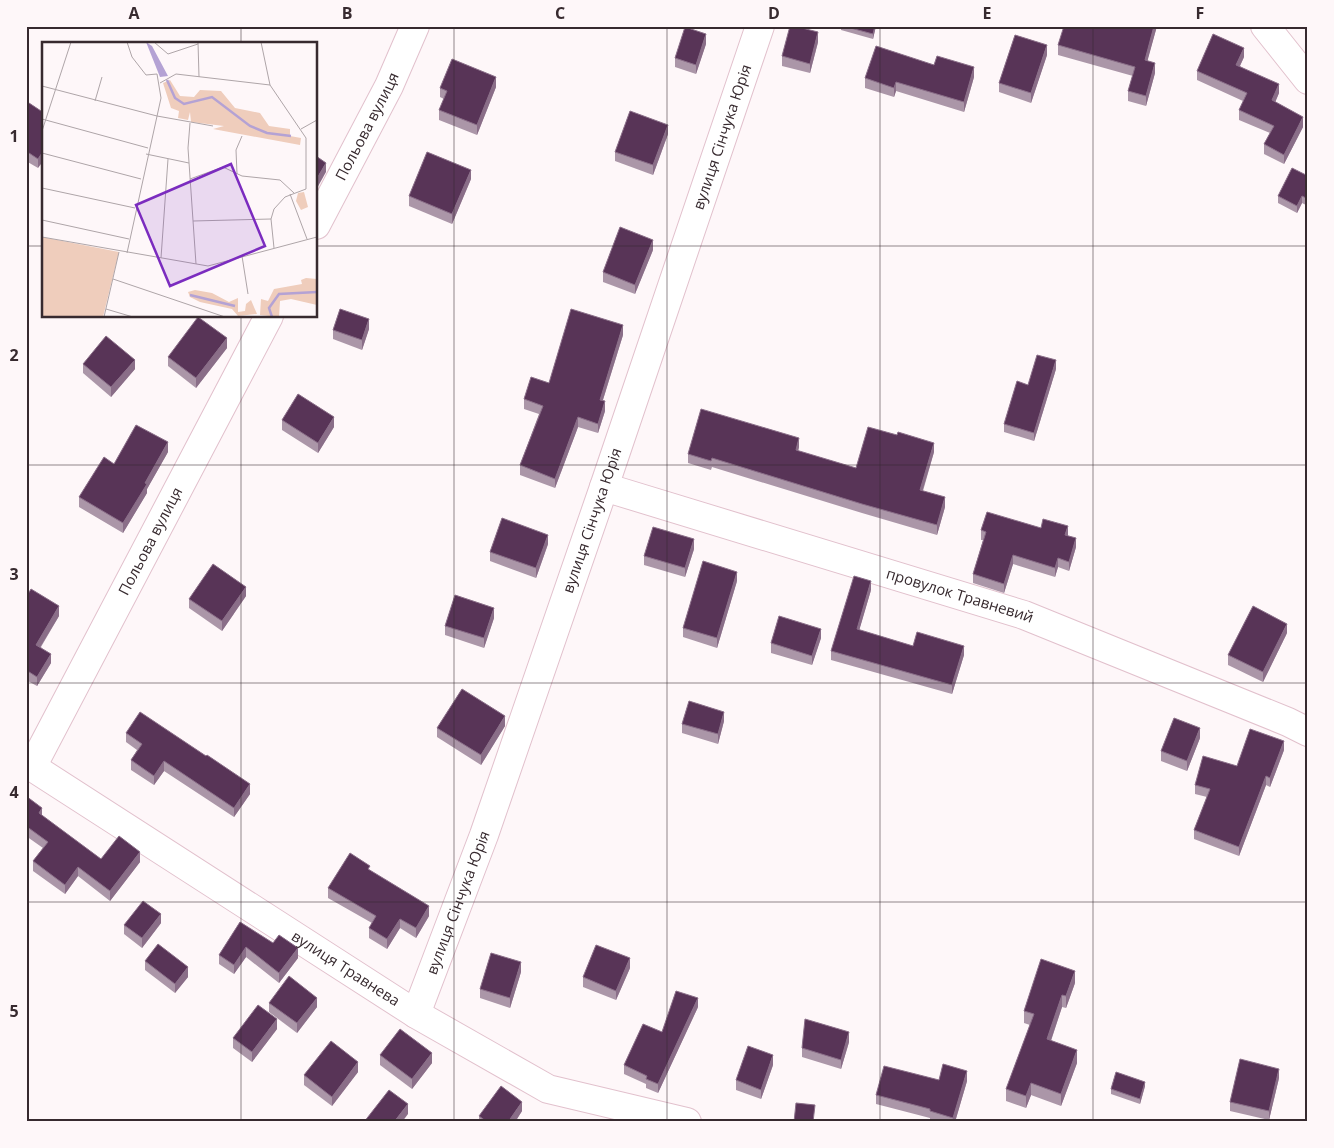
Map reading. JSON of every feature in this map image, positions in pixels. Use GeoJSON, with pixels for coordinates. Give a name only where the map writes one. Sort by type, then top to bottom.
{"type":"FeatureCollection","features":[{"type":"Feature","properties":{"kind":"street","name":"Польова вулиця"},"geometry":{"type":"LineString","coordinates":[[318,221],[389,86],[415,26]]}},
{"type":"Feature","properties":{"kind":"street","name":"вулиця Сінчука Юрія"},"geometry":{"type":"LineString","coordinates":[[416,1014],[484,835],[604,488],[760,26]]}},
{"type":"Feature","properties":{"kind":"street"},"geometry":{"type":"LineString","coordinates":[[1265,26],[1308,80]]}},
{"type":"Feature","properties":{"kind":"street","name":"Польова вулиця"},"geometry":{"type":"LineString","coordinates":[[29,765],[268,318]]}},
{"type":"Feature","properties":{"kind":"street","name":"провулок Травневий"},"geometry":{"type":"LineString","coordinates":[[604,488],[1024,615],[1279,718],[1308,732]]}},
{"type":"Feature","properties":{"kind":"street","name":"вулиця Травнева"},"geometry":{"type":"LineString","coordinates":[[29,765],[416,1014],[548,1089],[687,1122]]}},
{"type":"Feature","properties":{"kind":"building"},"geometry":{"type":"Polygon","coordinates":[[[790,26],[818,32],[810,64],[782,56],[790,26]]]}},
{"type":"Feature","properties":{"kind":"building"},"geometry":{"type":"Polygon","coordinates":[[[843,26],[875,26],[873,34],[843,26]]]}},
{"type":"Feature","properties":{"kind":"building"},"geometry":{"type":"Polygon","coordinates":[[[1064,26],[1154,26],[1145,60],[1155,63],[1146,96],[1128,91],[1135,67],[1058,45],[1064,26]]]}},
{"type":"Feature","properties":{"kind":"building"},"geometry":{"type":"Polygon","coordinates":[[[685,27],[706,34],[696,65],[675,58],[685,27]]]}},
{"type":"Feature","properties":{"kind":"building"},"geometry":{"type":"Polygon","coordinates":[[[1213,34],[1244,48],[1236,65],[1279,84],[1272,100],[1303,117],[1284,155],[1264,144],[1274,126],[1239,110],[1247,93],[1197,71],[1213,34]]]}},
{"type":"Feature","properties":{"kind":"building"},"geometry":{"type":"Polygon","coordinates":[[[1015,35],[1047,45],[1031,93],[999,83],[1015,35]]]}},
{"type":"Feature","properties":{"kind":"building"},"geometry":{"type":"Polygon","coordinates":[[[876,46],[934,65],[937,56],[974,67],[964,102],[896,82],[894,88],[865,78],[876,46]]]}},
{"type":"Feature","properties":{"kind":"building"},"geometry":{"type":"Polygon","coordinates":[[[452,59],[496,77],[477,125],[439,110],[447,91],[440,88],[452,59]]]}},
{"type":"Feature","properties":{"kind":"building"},"geometry":{"type":"Polygon","coordinates":[[[26,101],[42,112],[42,153],[38,159],[26,151],[26,101]]]}},
{"type":"Feature","properties":{"kind":"building"},"geometry":{"type":"Polygon","coordinates":[[[630,111],[668,125],[653,165],[615,152],[630,111]]]}},
{"type":"Feature","properties":{"kind":"building"},"geometry":{"type":"Polygon","coordinates":[[[427,152],[471,170],[452,214],[409,196],[427,152]]]}},
{"type":"Feature","properties":{"kind":"building"},"geometry":{"type":"Polygon","coordinates":[[[318,157],[326,163],[318,177],[318,157]]]}},
{"type":"Feature","properties":{"kind":"building"},"geometry":{"type":"Polygon","coordinates":[[[1292,168],[1308,176],[1308,199],[1302,196],[1297,206],[1278,196],[1292,168]]]}},
{"type":"Feature","properties":{"kind":"building"},"geometry":{"type":"Polygon","coordinates":[[[620,227],[653,240],[635,285],[603,272],[620,227]]]}},
{"type":"Feature","properties":{"kind":"building"},"geometry":{"type":"Polygon","coordinates":[[[340,309],[369,319],[362,340],[333,330],[340,309]]]}},
{"type":"Feature","properties":{"kind":"building"},"geometry":{"type":"Polygon","coordinates":[[[571,309],[623,325],[600,400],[605,401],[598,424],[578,417],[555,479],[520,465],[543,406],[524,399],[531,377],[549,383],[571,309]]]}},
{"type":"Feature","properties":{"kind":"building"},"geometry":{"type":"Polygon","coordinates":[[[197,318],[227,338],[196,378],[168,357],[197,318]]]}},
{"type":"Feature","properties":{"kind":"building"},"geometry":{"type":"Polygon","coordinates":[[[106,336],[135,360],[111,387],[83,364],[106,336]]]}},
{"type":"Feature","properties":{"kind":"building"},"geometry":{"type":"Polygon","coordinates":[[[1037,355],[1056,360],[1034,433],[1004,424],[1017,381],[1028,385],[1037,355]]]}},
{"type":"Feature","properties":{"kind":"building"},"geometry":{"type":"Polygon","coordinates":[[[298,394],[334,417],[318,443],[282,420],[298,394]]]}},
{"type":"Feature","properties":{"kind":"building"},"geometry":{"type":"Polygon","coordinates":[[[701,409],[799,438],[796,450],[856,468],[868,427],[897,435],[898,432],[934,443],[920,490],[945,497],[937,525],[712,458],[711,461],[688,454],[701,409]]]}},
{"type":"Feature","properties":{"kind":"building"},"geometry":{"type":"Polygon","coordinates":[[[136,425],[168,442],[145,483],[147,484],[123,523],[79,497],[104,457],[114,464],[136,425]]]}},
{"type":"Feature","properties":{"kind":"building"},"geometry":{"type":"Polygon","coordinates":[[[987,512],[1041,528],[1043,519],[1068,526],[1065,535],[1076,538],[1069,562],[1058,558],[1055,568],[1013,555],[1004,584],[973,574],[986,532],[981,530],[987,512]]]}},
{"type":"Feature","properties":{"kind":"building"},"geometry":{"type":"Polygon","coordinates":[[[502,518],[548,535],[536,568],[490,552],[502,518]]]}},
{"type":"Feature","properties":{"kind":"building"},"geometry":{"type":"Polygon","coordinates":[[[653,527],[694,539],[685,568],[644,556],[653,527]]]}},
{"type":"Feature","properties":{"kind":"building"},"geometry":{"type":"Polygon","coordinates":[[[703,561],[737,572],[717,638],[683,628],[703,561]]]}},
{"type":"Feature","properties":{"kind":"building"},"geometry":{"type":"Polygon","coordinates":[[[213,564],[246,587],[222,621],[189,599],[213,564]]]}},
{"type":"Feature","properties":{"kind":"building"},"geometry":{"type":"Polygon","coordinates":[[[854,576],[871,581],[857,629],[913,646],[917,632],[964,646],[952,685],[831,651],[854,576]]]}},
{"type":"Feature","properties":{"kind":"building"},"geometry":{"type":"Polygon","coordinates":[[[31,589],[59,606],[36,645],[51,654],[37,677],[26,670],[26,597],[31,589]]]}},
{"type":"Feature","properties":{"kind":"building"},"geometry":{"type":"Polygon","coordinates":[[[455,595],[494,608],[484,638],[445,626],[455,595]]]}},
{"type":"Feature","properties":{"kind":"building"},"geometry":{"type":"Polygon","coordinates":[[[1253,606],[1287,624],[1263,672],[1228,655],[1253,606]]]}},
{"type":"Feature","properties":{"kind":"building"},"geometry":{"type":"Polygon","coordinates":[[[779,616],[821,629],[812,656],[771,643],[779,616]]]}},
{"type":"Feature","properties":{"kind":"building"},"geometry":{"type":"Polygon","coordinates":[[[462,689],[505,716],[481,755],[437,728],[462,689]]]}},
{"type":"Feature","properties":{"kind":"building"},"geometry":{"type":"Polygon","coordinates":[[[689,701],[724,712],[718,734],[682,724],[689,701]]]}},
{"type":"Feature","properties":{"kind":"building"},"geometry":{"type":"Polygon","coordinates":[[[140,712],[250,784],[234,808],[164,761],[154,776],[131,760],[142,744],[126,733],[140,712]]]}},
{"type":"Feature","properties":{"kind":"building"},"geometry":{"type":"Polygon","coordinates":[[[1174,718],[1200,728],[1187,761],[1161,751],[1174,718]]]}},
{"type":"Feature","properties":{"kind":"building"},"geometry":{"type":"Polygon","coordinates":[[[1250,729],[1284,741],[1270,778],[1266,776],[1239,847],[1194,830],[1210,789],[1195,785],[1203,756],[1237,766],[1250,729]]]}},
{"type":"Feature","properties":{"kind":"building"},"geometry":{"type":"Polygon","coordinates":[[[26,796],[42,808],[39,813],[101,859],[119,836],[140,852],[110,891],[78,867],[65,885],[33,861],[48,842],[26,826],[26,796]]]}},
{"type":"Feature","properties":{"kind":"building"},"geometry":{"type":"Polygon","coordinates":[[[350,853],[370,866],[368,869],[429,906],[416,928],[400,919],[387,939],[369,928],[376,916],[328,888],[350,853]]]}},
{"type":"Feature","properties":{"kind":"building"},"geometry":{"type":"Polygon","coordinates":[[[143,901],[161,914],[142,938],[124,925],[143,901]]]}},
{"type":"Feature","properties":{"kind":"building"},"geometry":{"type":"Polygon","coordinates":[[[240,922],[273,943],[279,935],[298,948],[279,973],[246,947],[234,965],[219,955],[240,922]]]}},
{"type":"Feature","properties":{"kind":"building"},"geometry":{"type":"Polygon","coordinates":[[[158,944],[188,967],[175,984],[145,961],[158,944]]]}},
{"type":"Feature","properties":{"kind":"building"},"geometry":{"type":"Polygon","coordinates":[[[596,945],[630,958],[616,991],[583,977],[596,945]]]}},
{"type":"Feature","properties":{"kind":"building"},"geometry":{"type":"Polygon","coordinates":[[[491,953],[521,962],[510,998],[480,989],[491,953]]]}},
{"type":"Feature","properties":{"kind":"building"},"geometry":{"type":"Polygon","coordinates":[[[1041,959],[1075,971],[1066,996],[1062,995],[1047,1039],[1077,1050],[1061,1094],[1031,1083],[1026,1096],[1006,1089],[1034,1014],[1024,1011],[1041,959]]]}},
{"type":"Feature","properties":{"kind":"building"},"geometry":{"type":"Polygon","coordinates":[[[289,976],[317,998],[297,1023],[269,1003],[289,976]]]}},
{"type":"Feature","properties":{"kind":"building"},"geometry":{"type":"Polygon","coordinates":[[[676,991],[698,998],[658,1084],[646,1079],[647,1076],[624,1065],[643,1024],[662,1032],[676,991]]]}},
{"type":"Feature","properties":{"kind":"building"},"geometry":{"type":"Polygon","coordinates":[[[258,1005],[277,1019],[252,1052],[233,1038],[258,1005]]]}},
{"type":"Feature","properties":{"kind":"building"},"geometry":{"type":"Polygon","coordinates":[[[805,1019],[849,1032],[841,1060],[802,1048],[805,1019]]]}},
{"type":"Feature","properties":{"kind":"building"},"geometry":{"type":"Polygon","coordinates":[[[400,1029],[432,1053],[412,1079],[380,1055],[400,1029]]]}},
{"type":"Feature","properties":{"kind":"building"},"geometry":{"type":"Polygon","coordinates":[[[331,1041],[358,1062],[332,1097],[304,1075],[331,1041]]]}},
{"type":"Feature","properties":{"kind":"building"},"geometry":{"type":"Polygon","coordinates":[[[748,1046],[773,1055],[761,1090],[736,1080],[748,1046]]]}},
{"type":"Feature","properties":{"kind":"building"},"geometry":{"type":"Polygon","coordinates":[[[1240,1059],[1279,1069],[1269,1111],[1230,1102],[1240,1059]]]}},
{"type":"Feature","properties":{"kind":"building"},"geometry":{"type":"Polygon","coordinates":[[[943,1064],[967,1071],[953,1118],[930,1111],[930,1109],[876,1095],[884,1066],[939,1080],[943,1064]]]}},
{"type":"Feature","properties":{"kind":"building"},"geometry":{"type":"Polygon","coordinates":[[[1116,1072],[1145,1082],[1140,1099],[1111,1089],[1116,1072]]]}},
{"type":"Feature","properties":{"kind":"building"},"geometry":{"type":"Polygon","coordinates":[[[501,1086],[522,1102],[508,1122],[487,1122],[479,1116],[501,1086]]]}},
{"type":"Feature","properties":{"kind":"building"},"geometry":{"type":"Polygon","coordinates":[[[389,1090],[408,1104],[394,1122],[364,1122],[389,1090]]]}},
{"type":"Feature","properties":{"kind":"building"},"geometry":{"type":"Polygon","coordinates":[[[796,1103],[815,1105],[813,1122],[794,1122],[796,1103]]]}}]}
